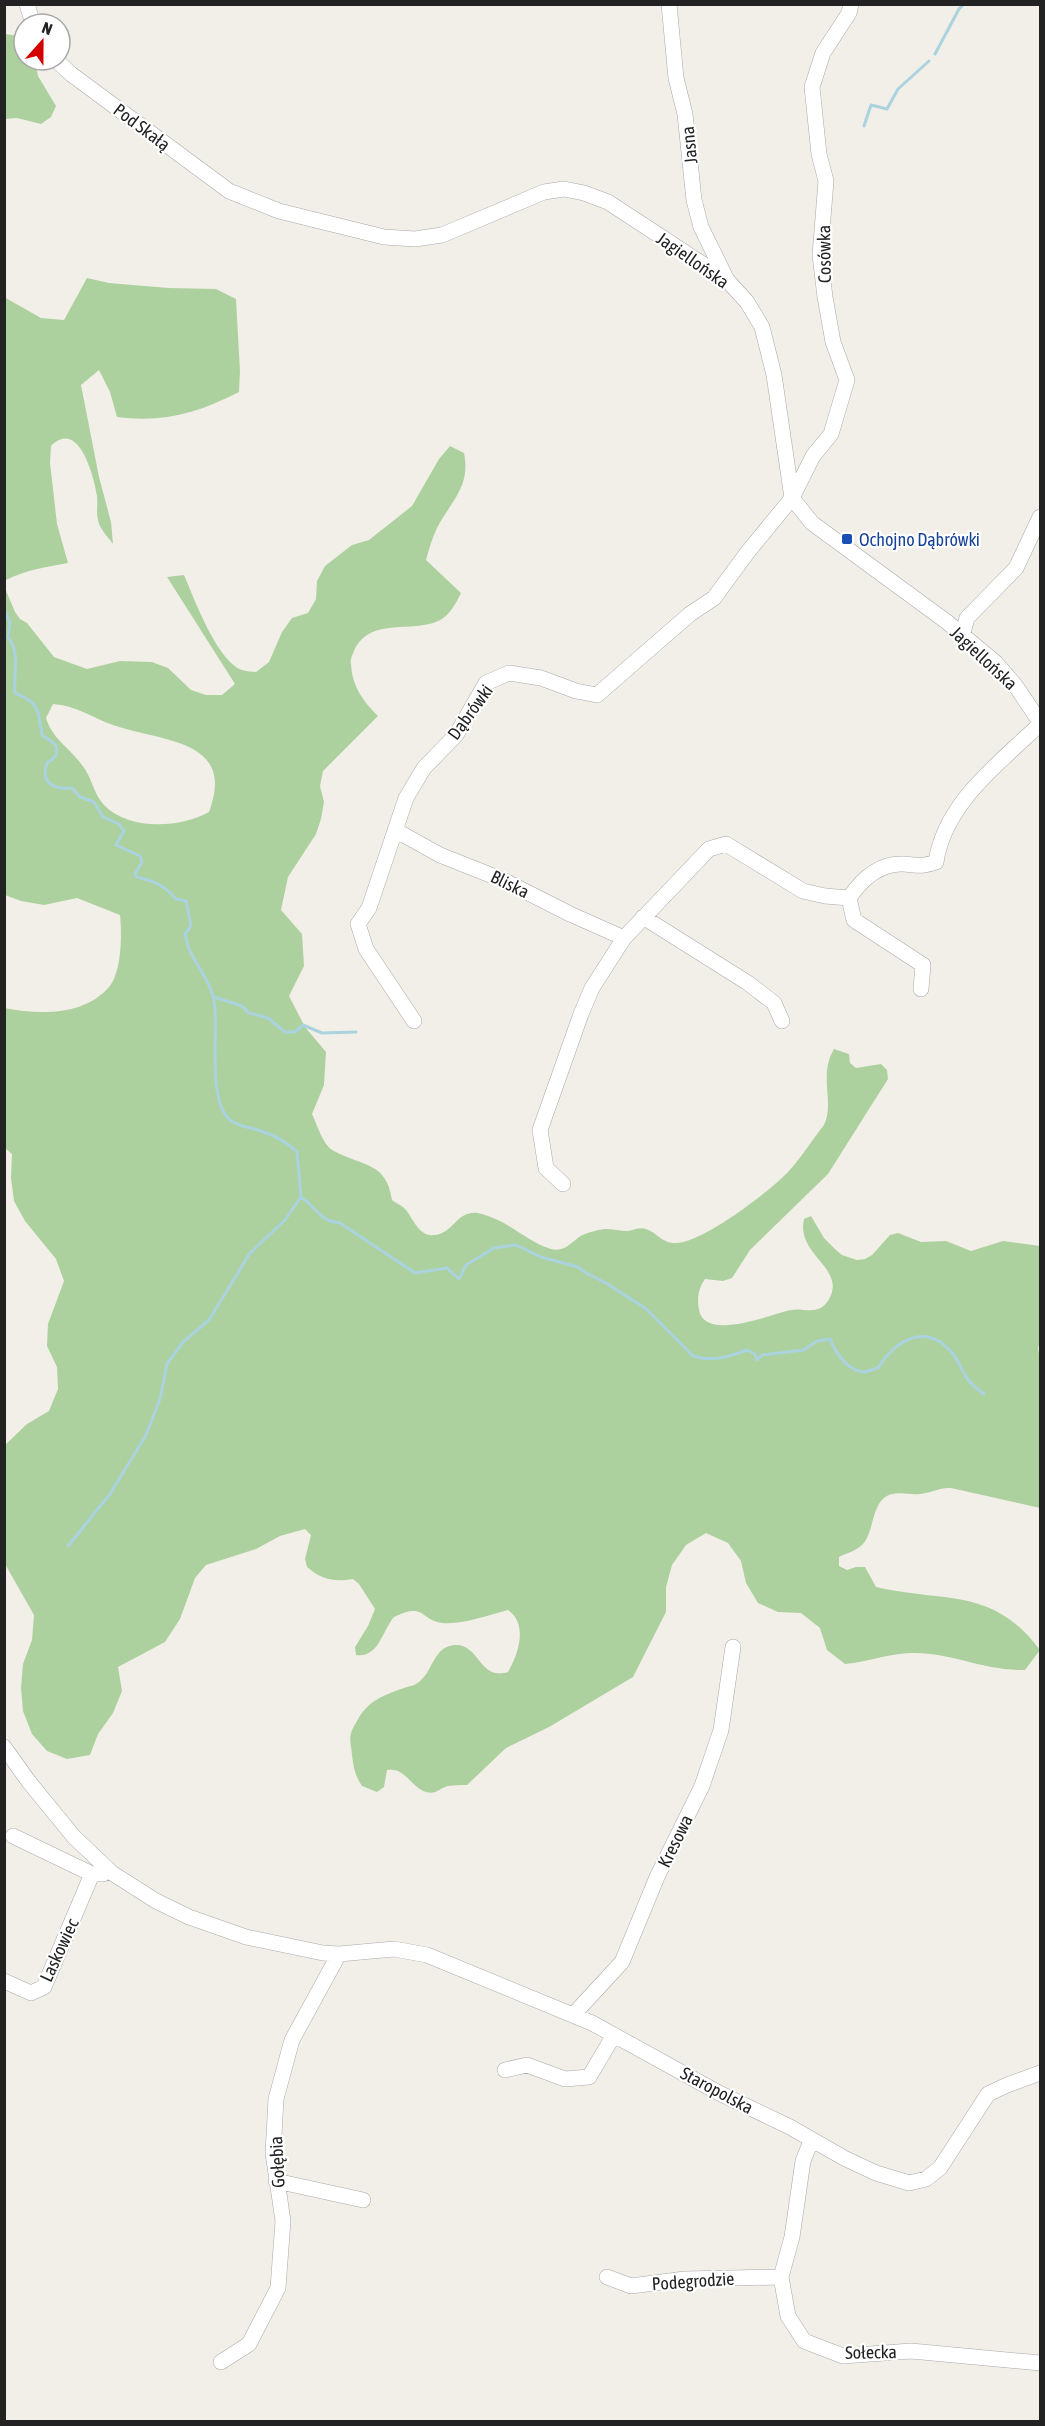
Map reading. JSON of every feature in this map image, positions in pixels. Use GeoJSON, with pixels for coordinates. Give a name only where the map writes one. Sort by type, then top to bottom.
{"type":"FeatureCollection","features":[{"type":"Feature","properties":{"kind":"street","name":"Jasna"},"geometry":{"type":"LineString","coordinates":[[669,4],[676,78],[685,114],[694,200],[701,227],[727,280]]}},
{"type":"Feature","properties":{"kind":"street","name":"Cosówka"},"geometry":{"type":"LineString","coordinates":[[792,498],[813,456],[831,434],[847,380],[833,342],[825,297],[820,255],[826,181],[819,154],[812,87],[824,53],[849,13],[851,4]]}},
{"type":"Feature","properties":{"kind":"street","name":"Pod Skałą"},"geometry":{"type":"LineString","coordinates":[[69,72],[229,191]]}},
{"type":"Feature","properties":{"kind":"street","name":"Jagiellońska"},"geometry":{"type":"LineString","coordinates":[[229,191],[279,211],[384,237],[415,239],[442,235],[544,192],[564,189],[584,193],[608,202],[727,280],[747,302],[762,327],[774,375],[792,498],[812,523],[996,663],[1015,684],[1041,723]]}},
{"type":"Feature","properties":{"kind":"street","name":"Dąbrówki"},"geometry":{"type":"LineString","coordinates":[[414,1021],[366,949],[358,924],[369,908],[406,798],[424,768],[456,735],[486,683],[509,673],[541,678],[597,696],[690,614],[714,598],[792,498]]}},
{"type":"Feature","properties":{"kind":"street"},"geometry":{"type":"LineString","coordinates":[[962,636],[967,618],[1016,568],[1041,517]]}},
{"type":"Feature","properties":{"kind":"street"},"geometry":{"type":"LineString","coordinates":[[921,988],[923,965],[854,920],[849,898],[859,884],[886,865],[904,864],[921,867],[936,862],[938,846],[948,823],[965,797],[1041,723]]}},
{"type":"Feature","properties":{"kind":"street","name":"Bliska"},"geometry":{"type":"LineString","coordinates":[[395,831],[440,855],[503,880],[624,938]]}},
{"type":"Feature","properties":{"kind":"street"},"geometry":{"type":"LineString","coordinates":[[563,1184],[546,1168],[540,1130],[592,988],[624,938],[709,849],[726,843],[803,891],[849,898]]}},
{"type":"Feature","properties":{"kind":"street"},"geometry":{"type":"LineString","coordinates":[[643,917],[748,982],[774,1003],[782,1021]]}},
{"type":"Feature","properties":{"kind":"street","name":"Kresowa"},"geometry":{"type":"LineString","coordinates":[[573,2015],[622,1962],[657,1877],[702,1786],[721,1730],[733,1647]]}},
{"type":"Feature","properties":{"kind":"street","name":"Staropolska"},"geometry":{"type":"LineString","coordinates":[[4,1747],[74,1837],[112,1873],[156,1901],[189,1917],[246,1937],[282,1946],[346,1953],[394,1949],[427,1955],[573,2015],[876,2173],[909,2183],[926,2179],[940,2168],[988,2094],[1041,2073]]}},
{"type":"Feature","properties":{"kind":"street"},"geometry":{"type":"LineString","coordinates":[[13,1836],[92,1874],[112,1873]]}},
{"type":"Feature","properties":{"kind":"street","name":"Laskowiec"},"geometry":{"type":"LineString","coordinates":[[4,1981],[31,1993],[44,1987],[92,1874]]}},
{"type":"Feature","properties":{"kind":"street","name":"Gołębia"},"geometry":{"type":"LineString","coordinates":[[221,2362],[249,2344],[278,2288],[283,2221],[273,2153],[276,2099],[292,2040],[346,1953]]}},
{"type":"Feature","properties":{"kind":"street"},"geometry":{"type":"LineString","coordinates":[[505,2070],[527,2065],[564,2079],[589,2077],[614,2035]]}},
{"type":"Feature","properties":{"kind":"street","name":"Sołecka"},"geometry":{"type":"LineString","coordinates":[[811,2141],[803,2161],[792,2236],[781,2277],[788,2316],[804,2341],[843,2355],[911,2351],[1041,2363]]}},
{"type":"Feature","properties":{"kind":"street"},"geometry":{"type":"LineString","coordinates":[[276,2181],[363,2200]]}},
{"type":"Feature","properties":{"kind":"street","name":"Podegrodzie"},"geometry":{"type":"LineString","coordinates":[[607,2277],[631,2286],[686,2279],[781,2277]]}},
{"type":"Feature","properties":{"kind":"green space"},"geometry":{"type":"Polygon","coordinates":[[[5,34],[12,35],[12,72],[37,72],[56,106],[51,117],[41,124],[17,118],[5,119],[5,34]]]}},
{"type":"Feature","properties":{"kind":"green space"},"geometry":{"type":"Polygon","coordinates":[[[87,278],[109,283],[216,289],[236,299],[239,392],[209,406],[180,415],[134,419],[117,417],[110,392],[99,370],[81,385],[99,477],[111,522],[113,544],[99,523],[95,487],[89,464],[83,453],[70,439],[61,439],[51,446],[50,463],[57,524],[68,563],[36,569],[6,580],[5,588],[15,612],[27,623],[54,657],[87,669],[120,661],[152,662],[168,668],[191,690],[206,695],[222,695],[235,684],[167,577],[184,575],[207,628],[224,655],[242,670],[256,672],[269,662],[282,632],[292,618],[308,613],[316,599],[317,581],[325,566],[352,545],[369,540],[412,506],[439,459],[450,446],[464,453],[465,475],[462,485],[437,528],[426,560],[461,593],[451,611],[442,619],[419,626],[382,629],[371,633],[361,640],[354,651],[351,662],[356,686],[363,699],[378,716],[323,771],[320,786],[324,802],[321,819],[316,834],[288,877],[281,910],[302,934],[304,966],[289,996],[305,1027],[326,1052],[324,1085],[312,1114],[327,1145],[334,1151],[379,1172],[389,1187],[392,1200],[405,1209],[421,1231],[429,1235],[442,1233],[461,1217],[474,1213],[492,1217],[534,1242],[556,1250],[566,1247],[584,1234],[605,1229],[628,1231],[643,1228],[669,1242],[685,1242],[716,1227],[751,1204],[779,1181],[797,1161],[824,1125],[827,1116],[827,1069],[834,1049],[849,1054],[850,1063],[856,1068],[881,1064],[887,1070],[888,1079],[828,1174],[750,1250],[732,1278],[723,1281],[705,1279],[699,1294],[699,1310],[704,1319],[713,1324],[725,1325],[740,1324],[791,1310],[821,1308],[831,1295],[832,1283],[829,1274],[806,1241],[803,1231],[804,1219],[811,1216],[824,1238],[836,1250],[842,1255],[857,1260],[872,1255],[890,1235],[898,1233],[921,1242],[946,1241],[971,1251],[1003,1241],[1040,1246],[1040,1339],[1038,1349],[1040,1358],[1040,1508],[951,1488],[920,1494],[892,1494],[880,1502],[863,1544],[839,1557],[839,1566],[847,1570],[865,1567],[876,1587],[966,1600],[1004,1615],[1040,1650],[1025,1670],[996,1668],[942,1656],[915,1653],[845,1664],[827,1650],[820,1628],[801,1613],[778,1612],[758,1603],[746,1583],[741,1561],[728,1543],[706,1533],[686,1545],[672,1565],[666,1587],[666,1612],[633,1677],[549,1727],[506,1748],[467,1785],[448,1786],[429,1793],[416,1786],[399,1771],[387,1770],[384,1787],[377,1792],[362,1786],[359,1781],[355,1772],[350,1743],[353,1728],[366,1708],[383,1696],[419,1682],[438,1654],[448,1646],[463,1646],[491,1671],[508,1672],[520,1639],[518,1623],[508,1610],[450,1623],[435,1621],[421,1613],[411,1611],[394,1617],[375,1648],[370,1652],[356,1655],[355,1647],[375,1609],[359,1584],[353,1579],[329,1579],[307,1567],[305,1559],[311,1535],[305,1529],[280,1536],[256,1549],[206,1565],[195,1578],[180,1619],[165,1642],[118,1667],[122,1691],[113,1713],[98,1734],[90,1755],[67,1759],[47,1751],[32,1734],[23,1711],[21,1688],[23,1664],[32,1640],[34,1615],[5,1564],[5,1445],[27,1424],[49,1411],[58,1389],[57,1367],[47,1346],[48,1324],[64,1281],[56,1259],[25,1221],[14,1201],[11,1178],[12,1154],[5,1148],[5,1008],[46,1012],[87,1004],[99,997],[113,980],[119,962],[121,942],[120,915],[77,898],[44,905],[21,901],[5,895],[4,297],[41,318],[64,320],[87,278]],[[53,704],[46,718],[49,726],[85,770],[100,800],[114,813],[141,823],[170,824],[209,812],[215,788],[212,770],[203,756],[171,740],[113,725],[53,704]]]}},
{"type":"Feature","properties":{"kind":"waterway"},"geometry":{"type":"LineString","coordinates":[[935,54],[959,9],[964,4]]}},
{"type":"Feature","properties":{"kind":"waterway"},"geometry":{"type":"LineString","coordinates":[[864,126],[871,105],[887,109],[898,89],[929,61]]}},
{"type":"Feature","properties":{"kind":"waterway"},"geometry":{"type":"LineString","coordinates":[[4,609],[10,623],[8,637],[15,657],[15,693],[33,704],[38,713],[42,735],[56,745],[55,756],[47,763],[45,770],[47,780],[50,784],[60,788],[72,788],[80,797],[94,802],[103,817],[119,824],[124,831],[116,845],[140,856],[142,862],[135,874],[137,877],[158,884],[176,899],[186,901],[191,926],[185,934],[188,945],[210,988],[214,1002],[216,1082],[222,1109],[235,1123],[285,1142],[297,1152],[301,1197],[285,1220],[250,1253],[209,1320],[183,1342],[167,1364],[160,1399],[146,1435],[110,1494],[68,1546]]}},
{"type":"Feature","properties":{"kind":"waterway"},"geometry":{"type":"LineString","coordinates":[[214,997],[242,1006],[249,1013],[268,1018],[285,1032],[295,1032],[303,1025],[322,1033],[356,1032]]}},
{"type":"Feature","properties":{"kind":"waterway"},"geometry":{"type":"LineString","coordinates":[[301,1197],[327,1220],[340,1223],[415,1273],[447,1268],[459,1279],[466,1265],[494,1248],[516,1245],[541,1257],[578,1267],[645,1308],[693,1356],[707,1359],[720,1358],[747,1350],[755,1354],[757,1360],[762,1355],[804,1350],[817,1341],[830,1339],[835,1350],[847,1365],[857,1371],[865,1372],[878,1368],[894,1349],[912,1338],[932,1338],[943,1344],[953,1354],[970,1382],[984,1394]]}},
{"type":"Feature","properties":{"kind":"place","name":"Ochojno Dąbrówki"},"geometry":{"type":"Point","coordinates":[847,539]}}]}
